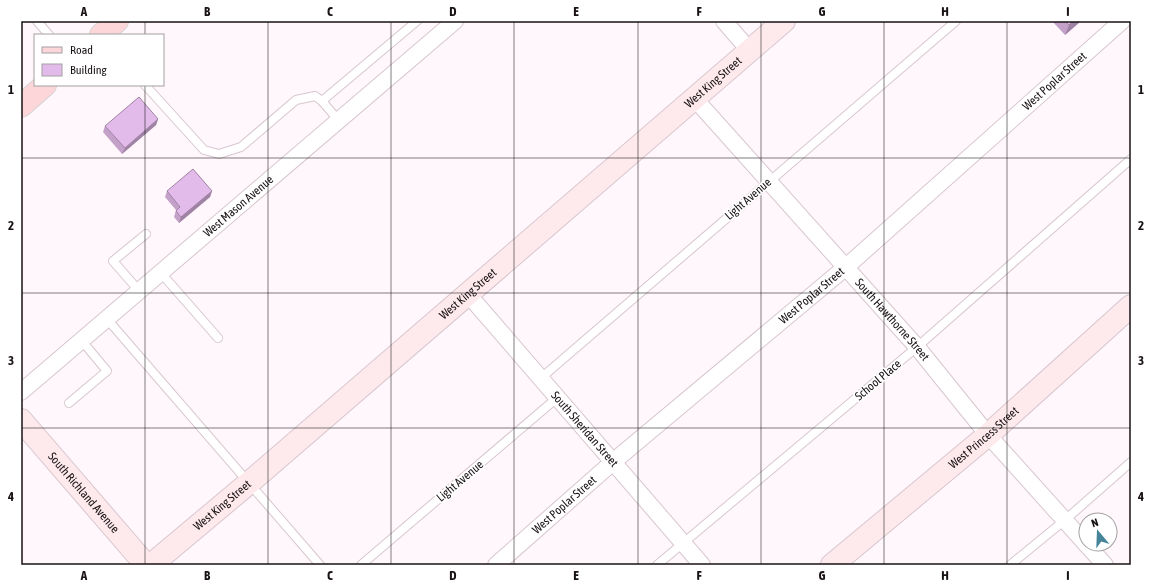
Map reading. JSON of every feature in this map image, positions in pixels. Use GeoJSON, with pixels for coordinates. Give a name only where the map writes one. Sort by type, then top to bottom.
{"type":"FeatureCollection","features":[{"type":"Feature","properties":{"kind":"main road"},"geometry":{"type":"LineString","coordinates":[[102,34],[117,21]]}},
{"type":"Feature","properties":{"kind":"main road"},"geometry":{"type":"LineString","coordinates":[[21,106],[44,86]]}},
{"type":"Feature","properties":{"kind":"street","name":"West Mason Avenue"},"geometry":{"type":"LineString","coordinates":[[21,392],[456,21]]}},
{"type":"Feature","properties":{"kind":"street"},"geometry":{"type":"LineString","coordinates":[[724,21],[749,50]]}},
{"type":"Feature","properties":{"kind":"street","name":"West King Street"},"geometry":{"type":"LineString","coordinates":[[150,565],[250,482],[467,293],[695,99],[749,50],[784,21]]}},
{"type":"Feature","properties":{"kind":"street","name":"West Poplar Street"},"geometry":{"type":"LineString","coordinates":[[496,565],[614,461],[846,267],[1122,21]]}},
{"type":"Feature","properties":{"kind":"street","name":"South Hawthorne Street"},"geometry":{"type":"LineString","coordinates":[[695,99],[917,347],[988,435],[1078,535]]}},
{"type":"Feature","properties":{"kind":"street","name":"South Sheridan Street"},"geometry":{"type":"LineString","coordinates":[[467,293],[684,542],[702,565]]}},
{"type":"Feature","properties":{"kind":"street","name":"West Princess Street"},"geometry":{"type":"LineString","coordinates":[[832,565],[988,435],[1131,306]]}},
{"type":"Feature","properties":{"kind":"street","name":"South Richland Avenue"},"geometry":{"type":"LineString","coordinates":[[21,420],[146,565]]}},
{"type":"Feature","properties":{"kind":"street","name":"South Hawthorne Street"},"geometry":{"type":"LineString","coordinates":[[1093,552],[1105,565]]}},
{"type":"Feature","properties":{"kind":"lane"},"geometry":{"type":"LineString","coordinates":[[37,21],[47,34]]}},
{"type":"Feature","properties":{"kind":"lane","name":"Light Avenue"},"geometry":{"type":"LineString","coordinates":[[541,378],[956,21]]}},
{"type":"Feature","properties":{"kind":"lane"},"geometry":{"type":"LineString","coordinates":[[322,101],[412,23]]}},
{"type":"Feature","properties":{"kind":"lane"},"geometry":{"type":"LineString","coordinates":[[146,86],[204,150],[219,154],[241,147],[296,100],[315,96],[322,101],[339,121]]}},
{"type":"Feature","properties":{"kind":"lane","name":"School Place"},"geometry":{"type":"LineString","coordinates":[[657,565],[917,347],[1131,159]]}},
{"type":"Feature","properties":{"kind":"lane"},"geometry":{"type":"LineString","coordinates":[[140,292],[113,261],[146,234]]}},
{"type":"Feature","properties":{"kind":"lane"},"geometry":{"type":"LineString","coordinates":[[161,273],[218,338]]}},
{"type":"Feature","properties":{"kind":"lane"},"geometry":{"type":"LineString","coordinates":[[107,319],[250,482],[320,565]]}},
{"type":"Feature","properties":{"kind":"lane"},"geometry":{"type":"LineString","coordinates":[[69,403],[107,371],[82,341]]}},
{"type":"Feature","properties":{"kind":"lane","name":"Light Avenue"},"geometry":{"type":"LineString","coordinates":[[361,565],[558,397]]}},
{"type":"Feature","properties":{"kind":"lane"},"geometry":{"type":"LineString","coordinates":[[1010,565],[1065,520],[1131,462]]}},
{"type":"Feature","properties":{"kind":"building"},"geometry":{"type":"Polygon","coordinates":[[[1065,21],[1073,21],[1069,25],[1065,21]]]}},
{"type":"Feature","properties":{"kind":"building"},"geometry":{"type":"Polygon","coordinates":[[[139,97],[158,119],[125,148],[105,126],[139,97]]]}},
{"type":"Feature","properties":{"kind":"building"},"geometry":{"type":"Polygon","coordinates":[[[193,169],[212,191],[181,217],[176,211],[180,207],[167,191],[193,169]]]}}]}
